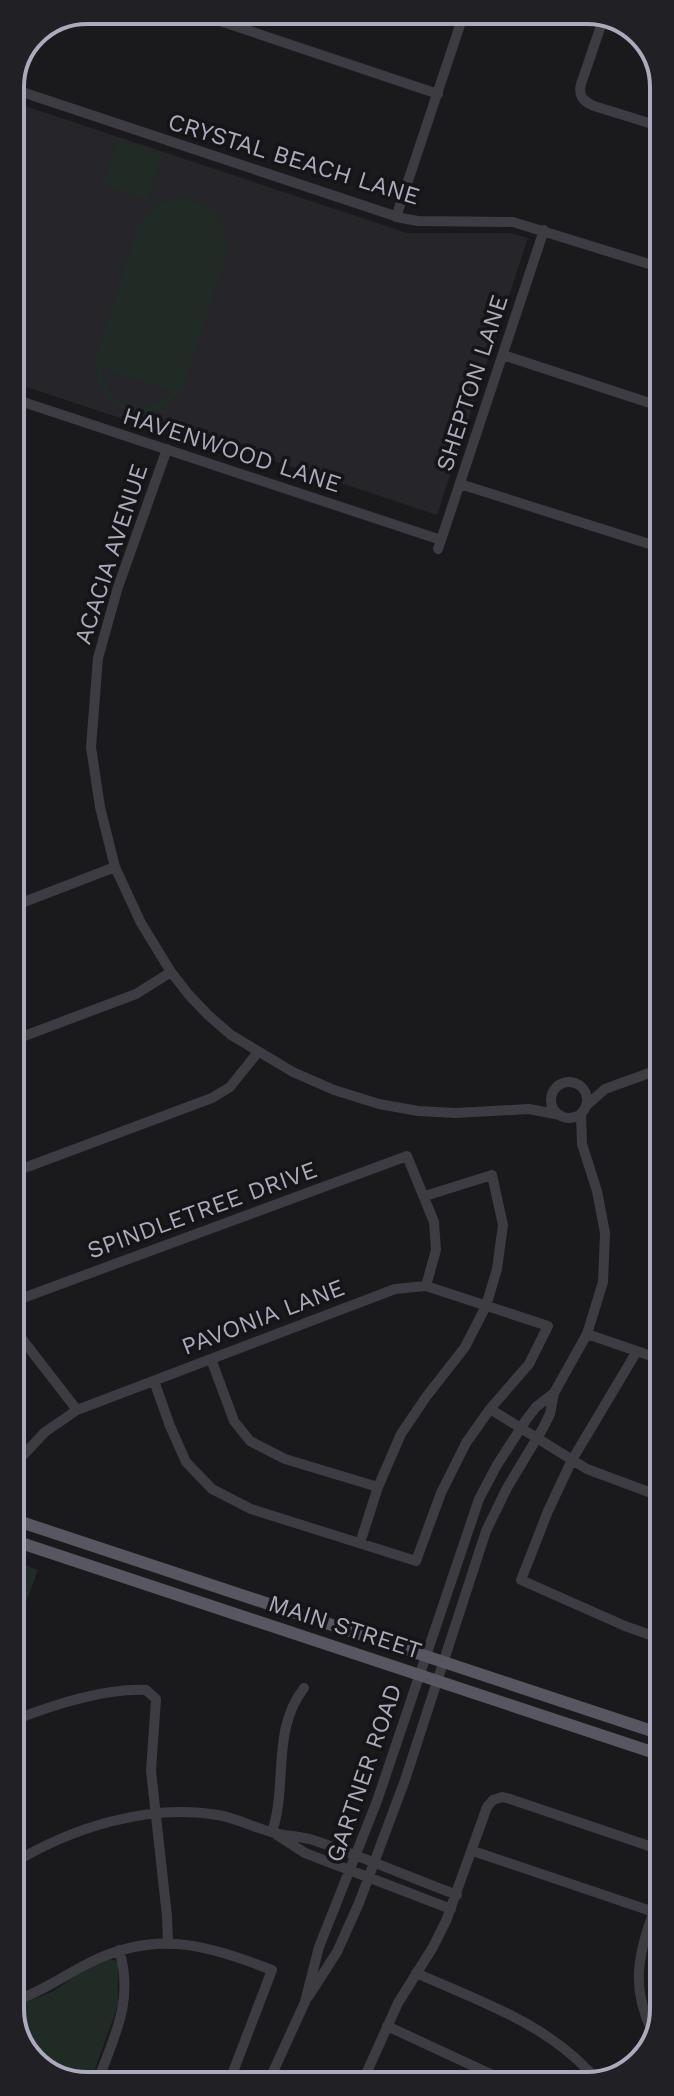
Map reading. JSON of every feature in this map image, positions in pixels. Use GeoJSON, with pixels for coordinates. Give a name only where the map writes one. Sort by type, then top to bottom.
{"type":"FeatureCollection","features":[{"type":"Feature","properties":{"kind":"main road","name":"MAIN STREET"},"geometry":{"type":"LineString","coordinates":[[24,1523],[650,1730]]}},
{"type":"Feature","properties":{"kind":"main road","name":"MAIN STREET"},"geometry":{"type":"LineString","coordinates":[[24,1544],[650,1751]]}},
{"type":"Feature","properties":{"kind":"street"},"geometry":{"type":"LineString","coordinates":[[229,24],[438,94]]}},
{"type":"Feature","properties":{"kind":"street"},"geometry":{"type":"LineString","coordinates":[[396,217],[460,24]]}},
{"type":"Feature","properties":{"kind":"street"},"geometry":{"type":"LineString","coordinates":[[601,25],[580,95],[594,106],[650,123]]}},
{"type":"Feature","properties":{"kind":"street","name":"CRYSTAL BEACH LANE"},"geometry":{"type":"LineString","coordinates":[[24,93],[396,217],[418,221],[505,221],[544,230],[650,264]]}},
{"type":"Feature","properties":{"kind":"street","name":"SHEPTON LANE"},"geometry":{"type":"LineString","coordinates":[[440,544],[544,230]]}},
{"type":"Feature","properties":{"kind":"street"},"geometry":{"type":"LineString","coordinates":[[503,355],[650,403]]}},
{"type":"Feature","properties":{"kind":"street","name":"HAVENWOOD LANE"},"geometry":{"type":"LineString","coordinates":[[24,402],[440,544]]}},
{"type":"Feature","properties":{"kind":"street","name":"ACACIA AVENUE"},"geometry":{"type":"LineString","coordinates":[[167,449],[118,587],[98,658],[91,747],[100,807],[115,867],[141,923],[171,972],[208,1015],[231,1035],[293,1072],[334,1090],[379,1104],[418,1111],[455,1113],[529,1109]]}},
{"type":"Feature","properties":{"kind":"street"},"geometry":{"type":"LineString","coordinates":[[460,484],[650,544]]}},
{"type":"Feature","properties":{"kind":"street"},"geometry":{"type":"LineString","coordinates":[[24,902],[115,867]]}},
{"type":"Feature","properties":{"kind":"street"},"geometry":{"type":"LineString","coordinates":[[24,1036],[136,994],[171,972]]}},
{"type":"Feature","properties":{"kind":"street"},"geometry":{"type":"LineString","coordinates":[[24,1168],[212,1098],[230,1087],[258,1052]]}},
{"type":"Feature","properties":{"kind":"street"},"geometry":{"type":"LineString","coordinates":[[529,1109],[563,1117],[583,1111],[605,1089],[650,1073]]}},
{"type":"Feature","properties":{"kind":"street"},"geometry":{"type":"LineString","coordinates":[[529,1109],[564,1083],[605,1089]]}},
{"type":"Feature","properties":{"kind":"street"},"geometry":{"type":"LineString","coordinates":[[576,1084],[587,1095],[582,1144]]}},
{"type":"Feature","properties":{"kind":"street"},"geometry":{"type":"LineString","coordinates":[[549,1097],[553,1111],[563,1117],[582,1144]]}},
{"type":"Feature","properties":{"kind":"street","name":"GARTNER ROAD"},"geometry":{"type":"LineString","coordinates":[[273,2072],[305,2002],[337,1952],[369,1878],[405,1780],[486,1531],[550,1414],[554,1393],[587,1334],[603,1282],[605,1233],[597,1191],[582,1144]]}},
{"type":"Feature","properties":{"kind":"street","name":"SPINDLETREE DRIVE"},"geometry":{"type":"LineString","coordinates":[[24,1298],[407,1156],[425,1196]]}},
{"type":"Feature","properties":{"kind":"street"},"geometry":{"type":"LineString","coordinates":[[360,1543],[378,1487],[401,1434],[465,1347],[486,1306],[497,1269],[503,1225],[492,1175],[425,1196],[434,1222],[436,1250],[426,1286]]}},
{"type":"Feature","properties":{"kind":"street","name":"PAVONIA LANE"},"geometry":{"type":"LineString","coordinates":[[24,1454],[45,1432],[77,1410],[395,1289],[426,1286],[548,1326],[529,1364],[490,1409]]}},
{"type":"Feature","properties":{"kind":"street"},"geometry":{"type":"LineString","coordinates":[[587,1334],[650,1356]]}},
{"type":"Feature","properties":{"kind":"street"},"geometry":{"type":"LineString","coordinates":[[24,1341],[77,1410]]}},
{"type":"Feature","properties":{"kind":"street"},"geometry":{"type":"LineString","coordinates":[[637,1351],[572,1460],[521,1580],[650,1635]]}},
{"type":"Feature","properties":{"kind":"street"},"geometry":{"type":"LineString","coordinates":[[211,1359],[234,1421],[250,1441],[285,1459],[378,1487]]}},
{"type":"Feature","properties":{"kind":"street"},"geometry":{"type":"LineString","coordinates":[[154,1381],[186,1462],[212,1489],[251,1509],[416,1561],[441,1493],[466,1443],[490,1409],[587,1469],[650,1490]]}},
{"type":"Feature","properties":{"kind":"street","name":"GARTNER ROAD"},"geometry":{"type":"LineString","coordinates":[[305,2002],[319,1947],[379,1797],[479,1499],[521,1428],[536,1407],[554,1393]]}},
{"type":"Feature","properties":{"kind":"street"},"geometry":{"type":"LineString","coordinates":[[272,1832],[279,1804],[286,1723],[294,1700],[304,1688]]}},
{"type":"Feature","properties":{"kind":"street"},"geometry":{"type":"LineString","coordinates":[[24,1717],[77,1700],[141,1690],[150,1692],[156,1699],[151,1767],[168,1943]]}},
{"type":"Feature","properties":{"kind":"street"},"geometry":{"type":"LineString","coordinates":[[367,2072],[398,2003],[440,1934],[489,1803],[497,1798],[510,1799],[650,1846]]}},
{"type":"Feature","properties":{"kind":"street"},"geometry":{"type":"LineString","coordinates":[[24,1857],[73,1833],[116,1821],[181,1812],[214,1814],[272,1832],[310,1839],[457,1895]]}},
{"type":"Feature","properties":{"kind":"street"},"geometry":{"type":"LineString","coordinates":[[272,1832],[305,1853],[451,1909]]}},
{"type":"Feature","properties":{"kind":"street"},"geometry":{"type":"LineString","coordinates":[[473,1851],[650,1911]]}},
{"type":"Feature","properties":{"kind":"street"},"geometry":{"type":"LineString","coordinates":[[648,2022],[637,1983],[640,1956],[650,1925]]}},
{"type":"Feature","properties":{"kind":"street"},"geometry":{"type":"LineString","coordinates":[[24,1997],[119,1950],[168,1943],[214,1949],[272,1970],[233,2072]]}},
{"type":"Feature","properties":{"kind":"street"},"geometry":{"type":"LineString","coordinates":[[101,2072],[124,2005],[125,1978],[119,1950]]}},
{"type":"Feature","properties":{"kind":"street"},"geometry":{"type":"LineString","coordinates":[[416,1973],[532,2026],[572,2054],[589,2072]]}},
{"type":"Feature","properties":{"kind":"street"},"geometry":{"type":"LineString","coordinates":[[387,2026],[486,2072]]}},
{"type":"Feature","properties":{"kind":"shaded area"},"geometry":{"type":"Polygon","coordinates":[[[24,106],[407,233],[510,233],[528,238],[437,515],[184,431],[181,438],[24,386],[24,106]]]}},
{"type":"Feature","properties":{"kind":"shaded area"},"geometry":{"type":"Polygon","coordinates":[[[118,140],[162,155],[147,200],[103,185],[118,140]]]}},
{"type":"Feature","properties":{"kind":"shaded area"},"geometry":{"type":"Polygon","coordinates":[[[173,200],[193,201],[212,211],[226,236],[225,259],[185,382],[173,399],[158,410],[143,414],[127,412],[113,404],[103,392],[97,374],[97,353],[137,230],[154,208],[173,200]],[[101,368],[110,393],[128,405],[151,405],[173,391],[101,368]]]}},
{"type":"Feature","properties":{"kind":"shaded area"},"geometry":{"type":"Polygon","coordinates":[[[24,1565],[38,1570],[24,1608],[24,1565]]]}},
{"type":"Feature","properties":{"kind":"shaded area"},"geometry":{"type":"Polygon","coordinates":[[[109,1959],[118,1965],[118,2005],[94,2072],[74,2071],[48,2059],[29,2033],[24,2009],[24,2003],[54,1991],[85,1969],[109,1959]]]}}]}
